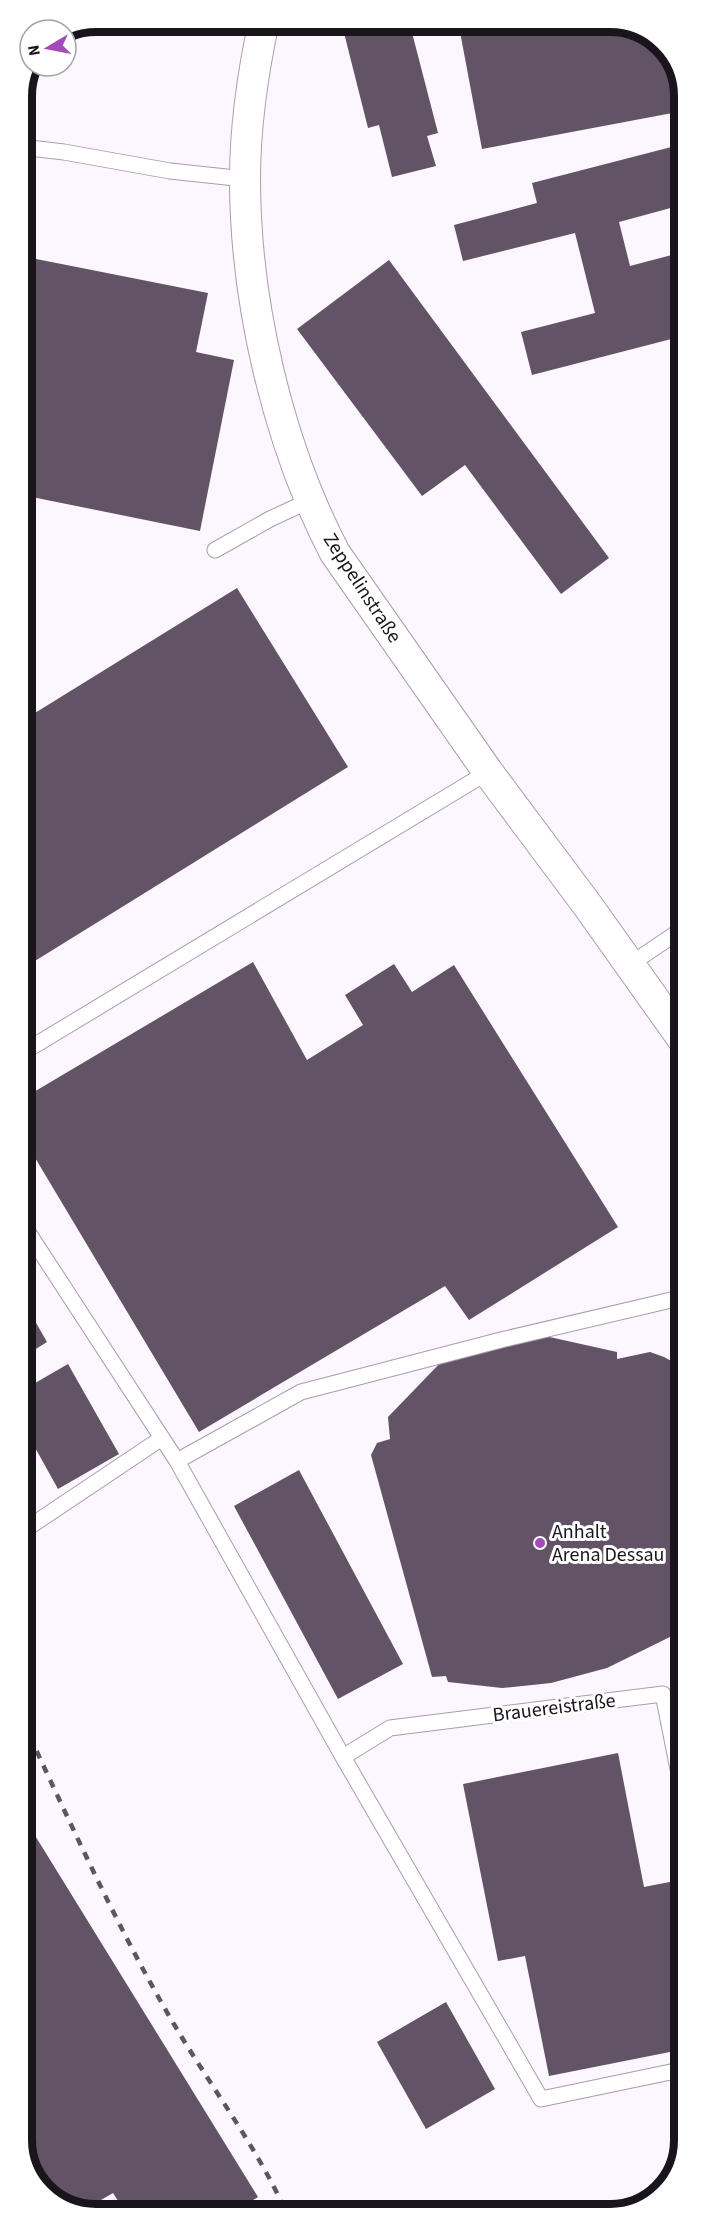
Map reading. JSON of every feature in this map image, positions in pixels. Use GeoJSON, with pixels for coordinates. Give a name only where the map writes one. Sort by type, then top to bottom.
{"type":"FeatureCollection","features":[{"type":"Feature","properties":{"kind":"street","name":"Zeppelinstraße"},"geometry":{"type":"LineString","coordinates":[[262,32],[250,106],[245,179],[251,276],[256,314],[277,402],[295,460],[322,527],[335,553],[488,772],[674,1027]]}},
{"type":"Feature","properties":{"kind":"lane"},"geometry":{"type":"LineString","coordinates":[[32,148],[170,171],[245,179]]}},
{"type":"Feature","properties":{"kind":"lane"},"geometry":{"type":"LineString","coordinates":[[215,550],[270,519],[311,500]]}},
{"type":"Feature","properties":{"kind":"lane"},"geometry":{"type":"LineString","coordinates":[[32,1047],[488,772]]}},
{"type":"Feature","properties":{"kind":"lane"},"geometry":{"type":"LineString","coordinates":[[629,964],[674,935]]}},
{"type":"Feature","properties":{"kind":"lane"},"geometry":{"type":"LineString","coordinates":[[32,1238],[177,1461],[342,1757],[541,2099],[674,2071]]}},
{"type":"Feature","properties":{"kind":"lane"},"geometry":{"type":"LineString","coordinates":[[177,1461],[301,1392],[501,1340],[674,1299]]}},
{"type":"Feature","properties":{"kind":"lane"},"geometry":{"type":"LineString","coordinates":[[32,1525],[162,1438]]}},
{"type":"Feature","properties":{"kind":"lane","name":"Brauereistraße"},"geometry":{"type":"LineString","coordinates":[[342,1757],[390,1728],[663,1694],[674,1749]]}},
{"type":"Feature","properties":{"kind":"building"},"geometry":{"type":"Polygon","coordinates":[[[344,32],[412,32],[438,133],[427,136],[436,166],[392,177],[379,125],[368,128],[344,32]]]}},
{"type":"Feature","properties":{"kind":"building"},"geometry":{"type":"Polygon","coordinates":[[[460,32],[623,33],[639,38],[649,45],[659,53],[668,67],[674,87],[674,113],[482,149],[460,32]]]}},
{"type":"Feature","properties":{"kind":"building"},"geometry":{"type":"Polygon","coordinates":[[[674,146],[674,207],[619,222],[630,266],[674,254],[674,338],[532,375],[521,332],[595,313],[575,233],[463,261],[454,225],[537,203],[532,183],[674,146]]]}},
{"type":"Feature","properties":{"kind":"building"},"geometry":{"type":"Polygon","coordinates":[[[32,258],[208,293],[196,352],[234,360],[200,531],[32,497],[32,258]]]}},
{"type":"Feature","properties":{"kind":"building"},"geometry":{"type":"Polygon","coordinates":[[[389,260],[609,558],[561,594],[465,465],[422,496],[297,329],[389,260]]]}},
{"type":"Feature","properties":{"kind":"building"},"geometry":{"type":"Polygon","coordinates":[[[237,588],[348,767],[32,963],[32,715],[237,588]]]}},
{"type":"Feature","properties":{"kind":"building"},"geometry":{"type":"Polygon","coordinates":[[[253,962],[307,1060],[363,1025],[345,995],[394,964],[412,992],[454,965],[618,1227],[469,1320],[445,1286],[199,1432],[32,1153],[32,1093],[253,962]]]}},
{"type":"Feature","properties":{"kind":"building"},"geometry":{"type":"Polygon","coordinates":[[[32,1316],[47,1342],[32,1351],[32,1316]]]}},
{"type":"Feature","properties":{"kind":"building","name":"Anhalt Arena Dessau"},"geometry":{"type":"Polygon","coordinates":[[[536,1334],[617,1352],[617,1359],[650,1352],[674,1362],[674,1635],[607,1668],[551,1683],[502,1688],[448,1682],[446,1676],[432,1677],[371,1455],[377,1443],[390,1439],[388,1417],[444,1359],[536,1334]]]}},
{"type":"Feature","properties":{"kind":"building"},"geometry":{"type":"Polygon","coordinates":[[[68,1364],[119,1454],[58,1489],[32,1442],[32,1385],[68,1364]]]}},
{"type":"Feature","properties":{"kind":"building"},"geometry":{"type":"Polygon","coordinates":[[[299,1470],[403,1664],[338,1699],[234,1506],[299,1470]]]}},
{"type":"Feature","properties":{"kind":"building"},"geometry":{"type":"Polygon","coordinates":[[[618,1753],[644,1887],[674,1881],[674,2051],[549,2076],[525,1956],[498,1961],[463,1784],[618,1753]]]}},
{"type":"Feature","properties":{"kind":"building"},"geometry":{"type":"Polygon","coordinates":[[[32,1831],[258,2197],[246,2204],[120,2204],[113,2193],[94,2204],[71,2200],[50,2186],[42,2176],[36,2165],[32,2149],[32,1831]]]}},
{"type":"Feature","properties":{"kind":"building"},"geometry":{"type":"Polygon","coordinates":[[[446,2002],[495,2089],[426,2129],[377,2042],[446,2002]]]}},
{"type":"Feature","properties":{"kind":"railway"},"geometry":{"type":"LineString","coordinates":[[32,1741],[97,1878],[156,1994],[263,2166],[282,2204]]}},
{"type":"Feature","properties":{"kind":"place","name":"Anhalt Arena Dessau"},"geometry":{"type":"Point","coordinates":[540,1543]}}]}
